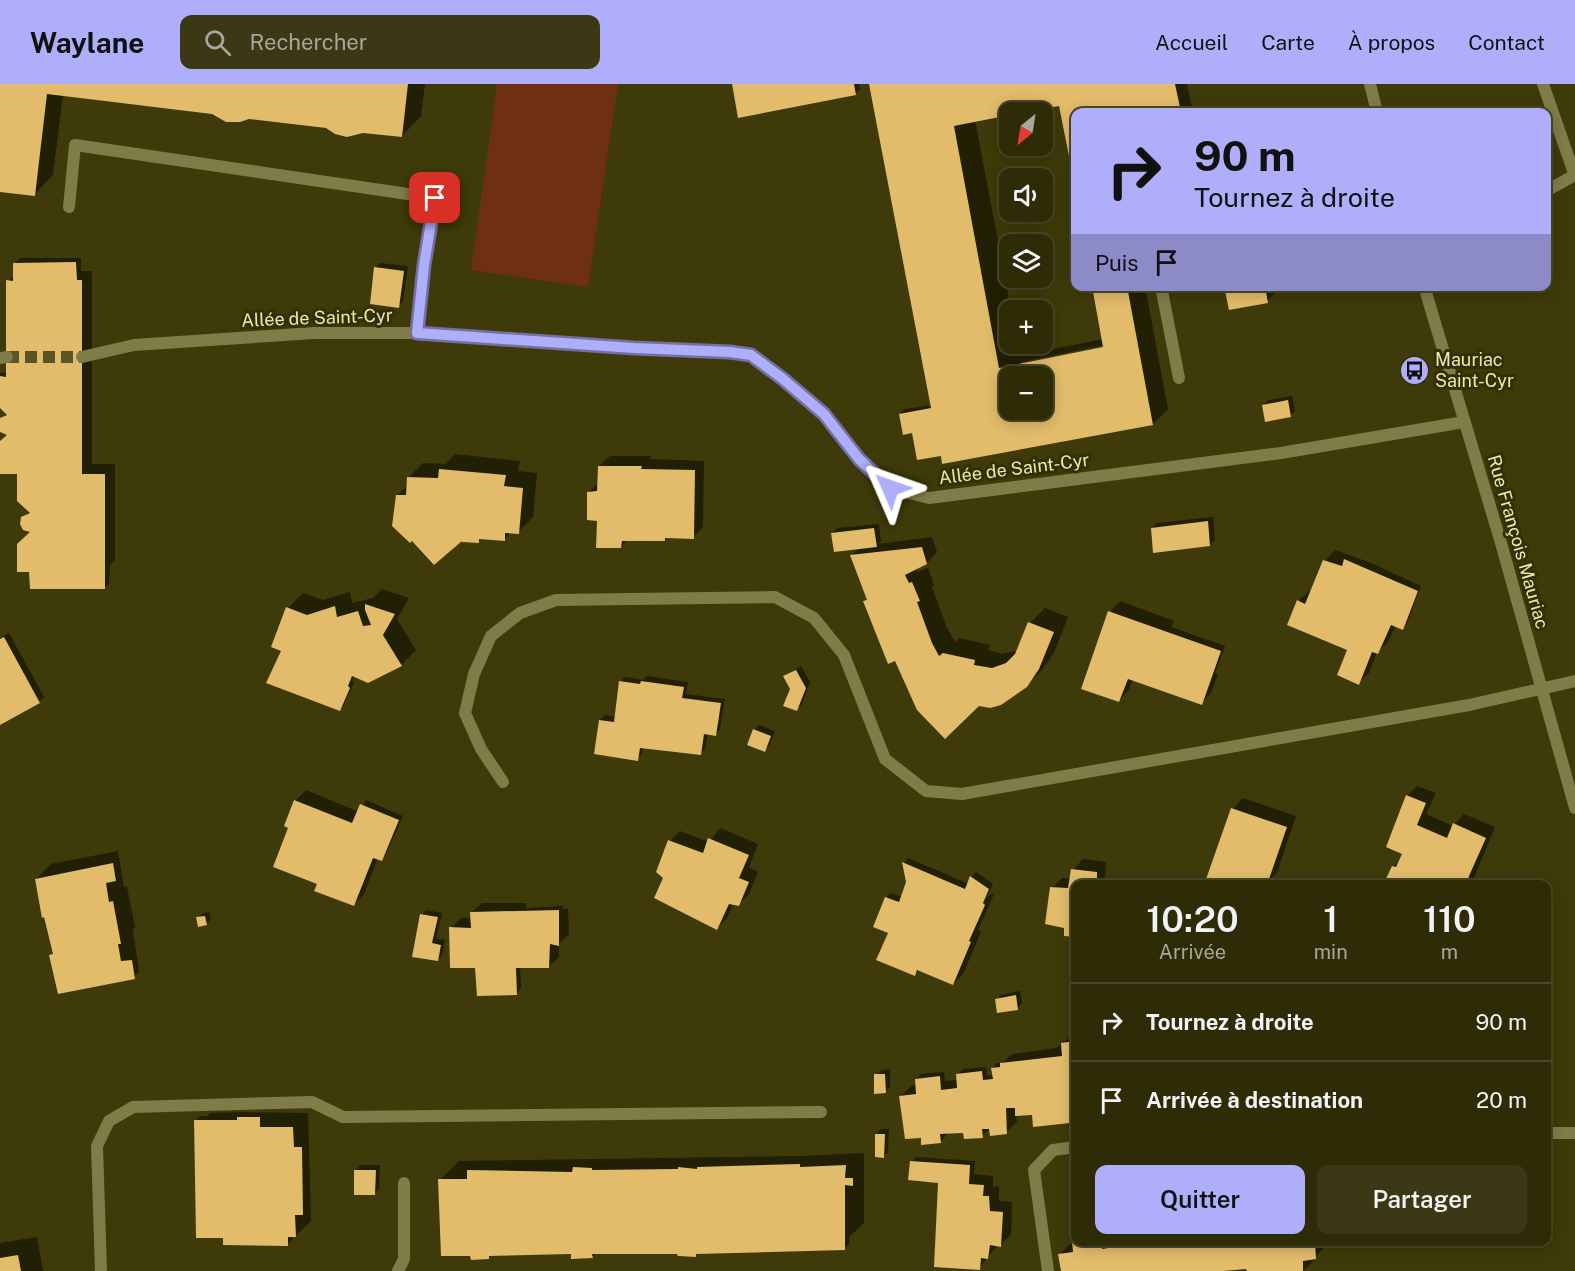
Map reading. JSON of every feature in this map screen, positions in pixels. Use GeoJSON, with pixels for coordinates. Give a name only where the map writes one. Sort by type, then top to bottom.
{"type":"FeatureCollection","features":[{"type":"Feature","properties":{"kind":"street"},"geometry":{"type":"LineString","coordinates":[[1370,84],[1376,108]]}},
{"type":"Feature","properties":{"kind":"street"},"geometry":{"type":"LineString","coordinates":[[1543,84],[1575,176],[1551,188]]}},
{"type":"Feature","properties":{"kind":"street"},"geometry":{"type":"LineString","coordinates":[[69,207],[75,145],[435,198],[424,265],[417,333]]}},
{"type":"Feature","properties":{"kind":"street"},"geometry":{"type":"LineString","coordinates":[[1162,291],[1179,378]]}},
{"type":"Feature","properties":{"kind":"street","name":"Rue François Mauriac"},"geometry":{"type":"LineString","coordinates":[[1425,291],[1502,543],[1575,808]]}},
{"type":"Feature","properties":{"kind":"street","name":"Allée de Saint-Cyr"},"geometry":{"type":"LineString","coordinates":[[82,357],[134,345],[314,333],[417,333],[751,355],[824,414],[859,459],[890,488],[929,498],[1281,453],[1464,422]]}},
{"type":"Feature","properties":{"kind":"street"},"geometry":{"type":"LineString","coordinates":[[503,782],[481,749],[465,713],[474,674],[491,636],[520,613],[556,600],[775,597],[814,618],[843,655],[885,759],[927,791],[962,794],[1469,705],[1575,681]]}},
{"type":"Feature","properties":{"kind":"street"},"geometry":{"type":"LineString","coordinates":[[101,1271],[98,1146],[109,1121],[133,1107],[312,1102],[343,1117],[821,1112]]}},
{"type":"Feature","properties":{"kind":"street"},"geometry":{"type":"LineString","coordinates":[[1551,1133],[1575,1133]]}},
{"type":"Feature","properties":{"kind":"street"},"geometry":{"type":"LineString","coordinates":[[1048,1271],[1034,1170],[1053,1150],[1071,1148]]}},
{"type":"Feature","properties":{"kind":"street"},"geometry":{"type":"LineString","coordinates":[[398,1271],[404,1259],[404,1183]]}},
{"type":"Feature","properties":{"kind":"shaded area"},"geometry":{"type":"Polygon","coordinates":[[[497,84],[618,84],[588,287],[471,270],[497,84]]]}},
{"type":"Feature","properties":{"kind":"building"},"geometry":{"type":"Polygon","coordinates":[[[0,84],[408,84],[402,137],[363,133],[347,137],[335,134],[326,128],[249,119],[240,122],[226,122],[212,114],[47,94],[35,196],[0,192],[0,84]]]}},
{"type":"Feature","properties":{"kind":"building"},"geometry":{"type":"Polygon","coordinates":[[[732,84],[854,84],[856,95],[738,118],[732,84]]]}},
{"type":"Feature","properties":{"kind":"building"},"geometry":{"type":"Polygon","coordinates":[[[869,84],[1175,84],[1180,108],[1071,108],[1071,166],[1059,106],[1053,107],[1053,102],[999,102],[999,117],[954,126],[999,368],[999,420],[1053,420],[1053,366],[1009,366],[1103,347],[1093,291],[1128,291],[1153,425],[942,464],[941,456],[917,460],[912,433],[903,435],[899,414],[931,408],[869,84]]]}},
{"type":"Feature","properties":{"kind":"building"},"geometry":{"type":"Polygon","coordinates":[[[76,262],[77,280],[82,280],[82,474],[105,474],[105,589],[30,589],[29,572],[17,572],[17,544],[30,532],[23,530],[20,524],[21,517],[30,513],[17,501],[17,474],[0,474],[0,441],[7,435],[0,432],[0,418],[7,415],[0,408],[0,376],[6,377],[6,280],[13,281],[13,263],[76,262]]]}},
{"type":"Feature","properties":{"kind":"building"},"geometry":{"type":"Polygon","coordinates":[[[374,267],[404,271],[399,308],[370,304],[374,267]]]}},
{"type":"Feature","properties":{"kind":"building"},"geometry":{"type":"Polygon","coordinates":[[[1225,291],[1266,291],[1268,303],[1229,310],[1225,291]]]}},
{"type":"Feature","properties":{"kind":"building"},"geometry":{"type":"Polygon","coordinates":[[[1288,400],[1291,417],[1265,422],[1262,405],[1288,400]]]}},
{"type":"Feature","properties":{"kind":"building"},"geometry":{"type":"Polygon","coordinates":[[[598,466],[642,466],[641,469],[695,470],[694,539],[665,538],[665,541],[622,541],[621,548],[596,548],[597,521],[587,520],[587,492],[597,491],[598,466]]]}},
{"type":"Feature","properties":{"kind":"building"},"geometry":{"type":"Polygon","coordinates":[[[439,469],[506,475],[504,486],[523,488],[519,534],[505,533],[505,541],[479,539],[479,543],[462,541],[434,565],[412,541],[410,543],[392,526],[396,495],[406,495],[407,477],[438,478],[439,469]]]}},
{"type":"Feature","properties":{"kind":"building"},"geometry":{"type":"Polygon","coordinates":[[[1208,521],[1210,546],[1153,553],[1151,528],[1208,521]]]}},
{"type":"Feature","properties":{"kind":"building"},"geometry":{"type":"Polygon","coordinates":[[[874,528],[877,547],[834,552],[831,533],[874,528]]]}},
{"type":"Feature","properties":{"kind":"building"},"geometry":{"type":"Polygon","coordinates":[[[922,547],[927,564],[905,575],[909,583],[912,582],[920,601],[917,602],[939,656],[943,653],[975,660],[974,665],[992,668],[1006,663],[1015,654],[1028,622],[1054,632],[1039,669],[1027,687],[1001,705],[990,708],[979,706],[945,739],[917,710],[895,661],[888,664],[863,601],[867,600],[850,555],[922,547]]]}},
{"type":"Feature","properties":{"kind":"building"},"geometry":{"type":"Polygon","coordinates":[[[1344,559],[1418,591],[1403,630],[1391,625],[1378,654],[1372,652],[1359,685],[1337,675],[1347,650],[1287,625],[1297,600],[1305,604],[1323,560],[1342,566],[1344,559]]]}},
{"type":"Feature","properties":{"kind":"building"},"geometry":{"type":"Polygon","coordinates":[[[365,604],[395,614],[383,635],[402,666],[368,683],[352,676],[348,686],[350,688],[340,711],[266,683],[281,651],[271,647],[286,607],[307,615],[335,606],[337,617],[358,611],[363,626],[371,625],[365,604]]]}},
{"type":"Feature","properties":{"kind":"building"},"geometry":{"type":"Polygon","coordinates":[[[1108,611],[1221,651],[1202,705],[1128,679],[1119,702],[1081,689],[1108,611]]]}},
{"type":"Feature","properties":{"kind":"building"},"geometry":{"type":"Polygon","coordinates":[[[4,637],[40,703],[0,725],[0,639],[4,637]]]}},
{"type":"Feature","properties":{"kind":"building"},"geometry":{"type":"Polygon","coordinates":[[[796,670],[806,688],[797,711],[783,706],[790,689],[783,676],[796,670]]]}},
{"type":"Feature","properties":{"kind":"building"},"geometry":{"type":"Polygon","coordinates":[[[619,681],[640,684],[641,681],[684,687],[682,698],[721,703],[716,736],[704,734],[701,755],[640,748],[638,761],[594,754],[599,720],[614,722],[619,681]]]}},
{"type":"Feature","properties":{"kind":"building"},"geometry":{"type":"Polygon","coordinates":[[[753,729],[771,736],[765,752],[747,745],[753,729]]]}},
{"type":"Feature","properties":{"kind":"building"},"geometry":{"type":"Polygon","coordinates":[[[1406,795],[1426,803],[1417,825],[1447,838],[1453,823],[1486,838],[1468,880],[1385,880],[1392,866],[1396,867],[1402,854],[1386,847],[1406,795]]]}},
{"type":"Feature","properties":{"kind":"building"},"geometry":{"type":"Polygon","coordinates":[[[294,800],[352,823],[360,804],[399,820],[382,861],[373,858],[354,906],[314,891],[317,884],[273,867],[288,828],[284,826],[294,800]]]}},
{"type":"Feature","properties":{"kind":"building"},"geometry":{"type":"Polygon","coordinates":[[[1231,808],[1287,827],[1269,880],[1206,880],[1231,808]]]}},
{"type":"Feature","properties":{"kind":"building"},"geometry":{"type":"Polygon","coordinates":[[[708,838],[749,855],[739,878],[749,882],[739,906],[729,904],[717,930],[654,898],[663,878],[656,872],[668,840],[703,853],[708,838]]]}},
{"type":"Feature","properties":{"kind":"building"},"geometry":{"type":"Polygon","coordinates":[[[902,862],[965,889],[970,876],[989,889],[983,903],[985,905],[953,985],[917,970],[915,976],[876,960],[888,933],[873,927],[885,897],[899,902],[906,882],[902,862]]]}},
{"type":"Feature","properties":{"kind":"building"},"geometry":{"type":"Polygon","coordinates":[[[113,863],[116,881],[106,883],[109,902],[113,901],[121,944],[118,944],[121,961],[132,960],[135,979],[58,994],[49,955],[53,954],[44,917],[42,918],[35,879],[113,863]]]}},
{"type":"Feature","properties":{"kind":"building"},"geometry":{"type":"Polygon","coordinates":[[[1071,869],[1097,872],[1097,880],[1071,880],[1071,937],[1064,936],[1064,928],[1045,924],[1050,887],[1068,888],[1071,869]]]}},
{"type":"Feature","properties":{"kind":"building"},"geometry":{"type":"Polygon","coordinates":[[[559,910],[559,946],[550,944],[549,968],[516,968],[517,995],[477,996],[475,968],[450,968],[449,927],[471,928],[470,912],[559,910]]]}},
{"type":"Feature","properties":{"kind":"building"},"geometry":{"type":"Polygon","coordinates":[[[420,914],[438,917],[432,943],[441,945],[438,961],[412,957],[420,914]]]}},
{"type":"Feature","properties":{"kind":"building"},"geometry":{"type":"Polygon","coordinates":[[[205,916],[207,925],[198,927],[196,917],[205,916]]]}},
{"type":"Feature","properties":{"kind":"building"},"geometry":{"type":"Polygon","coordinates":[[[1016,995],[1018,1010],[997,1013],[995,999],[1016,995]]]}},
{"type":"Feature","properties":{"kind":"building"},"geometry":{"type":"Polygon","coordinates":[[[1071,1042],[1070,1123],[1033,1127],[1032,1115],[1015,1116],[1015,1108],[1006,1108],[1007,1134],[990,1136],[989,1129],[982,1129],[983,1138],[964,1139],[963,1133],[940,1134],[941,1143],[921,1145],[921,1138],[905,1139],[899,1096],[916,1094],[915,1079],[940,1076],[941,1090],[957,1088],[956,1074],[982,1071],[983,1080],[993,1079],[991,1068],[1000,1067],[1000,1063],[1062,1056],[1061,1043],[1071,1042]]]}},
{"type":"Feature","properties":{"kind":"building"},"geometry":{"type":"Polygon","coordinates":[[[874,1074],[885,1074],[886,1093],[874,1094],[874,1074]]]}},
{"type":"Feature","properties":{"kind":"building"},"geometry":{"type":"Polygon","coordinates":[[[237,1117],[260,1117],[260,1127],[293,1127],[294,1147],[302,1147],[303,1215],[295,1215],[296,1237],[288,1237],[288,1246],[223,1245],[223,1238],[196,1238],[194,1120],[237,1120],[237,1117]]]}},
{"type":"Feature","properties":{"kind":"building"},"geometry":{"type":"Polygon","coordinates":[[[875,1134],[885,1134],[884,1158],[875,1157],[875,1134]]]}},
{"type":"Feature","properties":{"kind":"building"},"geometry":{"type":"Polygon","coordinates":[[[910,1161],[970,1165],[969,1184],[984,1185],[983,1196],[989,1196],[990,1211],[1003,1212],[1001,1247],[990,1245],[988,1259],[981,1258],[980,1270],[934,1267],[938,1183],[908,1180],[910,1161]]]}},
{"type":"Feature","properties":{"kind":"building"},"geometry":{"type":"Polygon","coordinates":[[[800,1164],[800,1167],[846,1165],[845,1178],[853,1178],[853,1186],[845,1185],[845,1250],[696,1254],[696,1257],[678,1256],[677,1254],[592,1254],[593,1258],[571,1259],[571,1254],[489,1256],[489,1259],[471,1260],[470,1256],[441,1256],[438,1179],[467,1179],[467,1170],[572,1172],[573,1167],[592,1168],[592,1170],[678,1169],[678,1167],[697,1169],[697,1167],[800,1164]]]}},
{"type":"Feature","properties":{"kind":"building"},"geometry":{"type":"Polygon","coordinates":[[[354,1170],[376,1170],[375,1195],[354,1195],[354,1170]]]}},
{"type":"Feature","properties":{"kind":"building"},"geometry":{"type":"Polygon","coordinates":[[[1072,1246],[1102,1246],[1102,1249],[1115,1246],[1315,1246],[1316,1259],[1303,1261],[1303,1271],[1247,1271],[1246,1269],[1061,1271],[1058,1254],[1073,1252],[1072,1246]]]}},
{"type":"Feature","properties":{"kind":"building"},"geometry":{"type":"Polygon","coordinates":[[[18,1255],[21,1271],[0,1271],[0,1258],[18,1255]]]}},
{"type":"Feature","properties":{"kind":"tunnel"},"geometry":{"type":"LineString","coordinates":[[7,357],[82,357]]}},
{"type":"Feature","properties":{"kind":"place","name":"Mauriac Saint-Cyr"},"geometry":{"type":"Point","coordinates":[1414,370]}},
{"type":"Feature","properties":{"kind":"route"},"geometry":{"type":"LineString","coordinates":[[435,198],[424,265],[417,333],[751,355],[824,414],[859,459],[890,488]]}}]}
